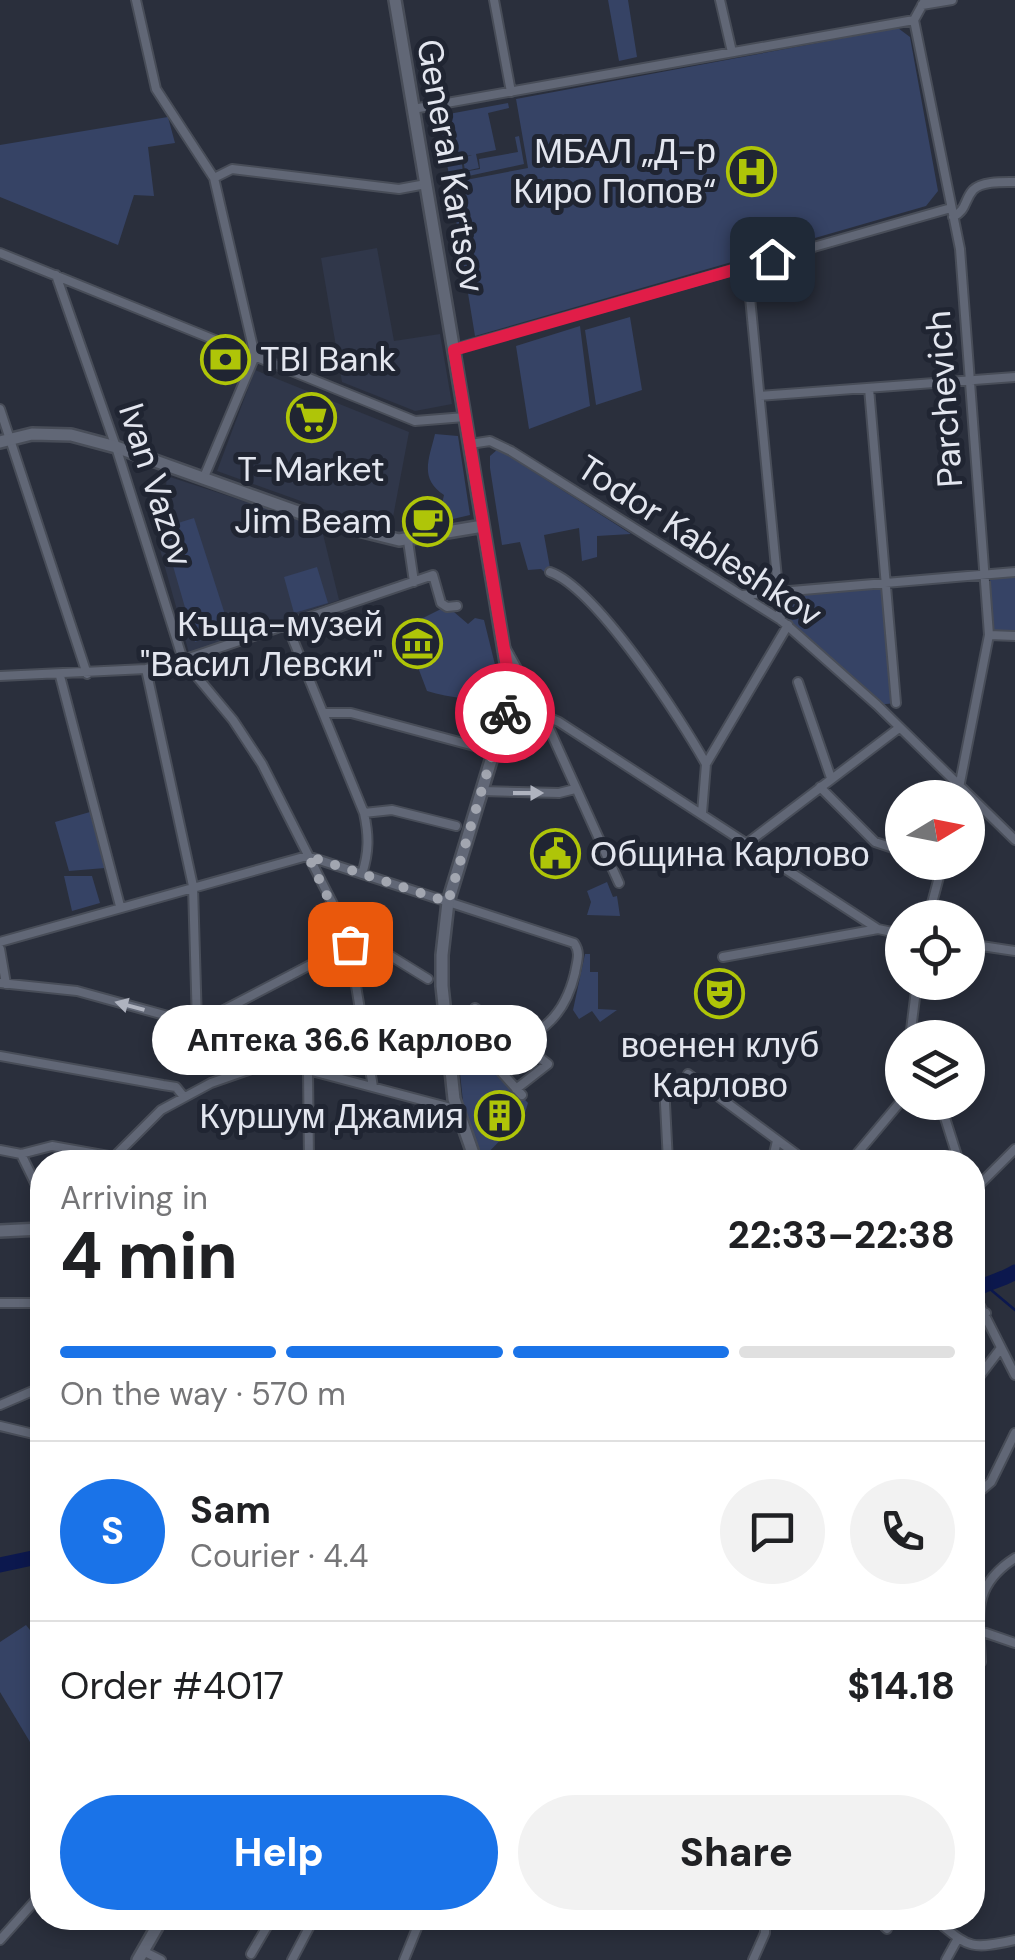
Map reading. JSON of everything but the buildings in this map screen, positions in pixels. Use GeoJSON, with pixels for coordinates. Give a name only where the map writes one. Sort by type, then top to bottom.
{"type":"FeatureCollection","features":[{"type":"Feature","properties":{"kind":"main road","name":"General Kartsov"},"geometry":{"type":"LineString","coordinates":[[395,0],[502,640],[508,673],[521,700],[493,751],[448,902],[442,973],[449,1061],[455,1109],[471,1150]]}},
{"type":"Feature","properties":{"kind":"main road"},"geometry":{"type":"LineString","coordinates":[[5,441],[58,433],[116,446],[326,522],[408,541],[482,526]]}},
{"type":"Feature","properties":{"kind":"main road"},"geometry":{"type":"LineString","coordinates":[[0,1231],[30,1230]]}},
{"type":"Feature","properties":{"kind":"main road"},"geometry":{"type":"LineString","coordinates":[[141,1956],[155,1930]]}},
{"type":"Feature","properties":{"kind":"street"},"geometry":{"type":"LineString","coordinates":[[136,0],[156,89],[214,178],[254,356],[204,478]]}},
{"type":"Feature","properties":{"kind":"street"},"geometry":{"type":"LineString","coordinates":[[494,0],[511,92]]}},
{"type":"Feature","properties":{"kind":"street"},"geometry":{"type":"LineString","coordinates":[[720,0],[732,52]]}},
{"type":"Feature","properties":{"kind":"street"},"geometry":{"type":"LineString","coordinates":[[413,109],[914,20],[924,2],[952,0]]}},
{"type":"Feature","properties":{"kind":"street","name":"Parchevich"},"geometry":{"type":"LineString","coordinates":[[914,20],[960,249],[989,635],[959,780]]}},
{"type":"Feature","properties":{"kind":"street"},"geometry":{"type":"LineString","coordinates":[[214,178],[232,169],[399,189],[426,184]]}},
{"type":"Feature","properties":{"kind":"street"},"geometry":{"type":"LineString","coordinates":[[454,350],[966,208],[978,186],[1015,182]]}},
{"type":"Feature","properties":{"kind":"street"},"geometry":{"type":"LineString","coordinates":[[0,253],[415,421],[465,417]]}},
{"type":"Feature","properties":{"kind":"street"},"geometry":{"type":"LineString","coordinates":[[702,812],[706,764],[785,622],[778,591],[747,266]]}},
{"type":"Feature","properties":{"kind":"street","name":"Ivan Vazov"},"geometry":{"type":"LineString","coordinates":[[56,275],[184,660],[233,720],[262,764],[350,944],[372,1088]]}},
{"type":"Feature","properties":{"kind":"street"},"geometry":{"type":"LineString","coordinates":[[760,396],[1015,377]]}},
{"type":"Feature","properties":{"kind":"street"},"geometry":{"type":"LineString","coordinates":[[869,388],[896,703]]}},
{"type":"Feature","properties":{"kind":"street"},"geometry":{"type":"LineString","coordinates":[[0,409],[5,441],[87,674]]}},
{"type":"Feature","properties":{"kind":"street","name":"Todor Kableshkov"},"geometry":{"type":"LineString","coordinates":[[470,444],[490,442],[511,451],[785,622],[952,780]]}},
{"type":"Feature","properties":{"kind":"street"},"geometry":{"type":"LineString","coordinates":[[408,541],[414,582]]}},
{"type":"Feature","properties":{"kind":"street"},"geometry":{"type":"LineString","coordinates":[[550,572],[569,580],[590,602],[661,695],[706,764]]}},
{"type":"Feature","properties":{"kind":"street"},"geometry":{"type":"LineString","coordinates":[[744,595],[1015,572]]}},
{"type":"Feature","properties":{"kind":"street"},"geometry":{"type":"LineString","coordinates":[[0,676],[146,669],[184,660],[432,575],[441,604],[457,606]]}},
{"type":"Feature","properties":{"kind":"street"},"geometry":{"type":"LineString","coordinates":[[287,625],[364,814],[369,834],[362,874]]}},
{"type":"Feature","properties":{"kind":"street"},"geometry":{"type":"LineString","coordinates":[[989,635],[1015,636]]}},
{"type":"Feature","properties":{"kind":"street"},"geometry":{"type":"LineString","coordinates":[[502,640],[521,700],[885,930]]}},
{"type":"Feature","properties":{"kind":"street"},"geometry":{"type":"LineString","coordinates":[[146,669],[193,886],[196,1024]]}},
{"type":"Feature","properties":{"kind":"street"},"geometry":{"type":"LineString","coordinates":[[60,676],[120,906]]}},
{"type":"Feature","properties":{"kind":"street"},"geometry":{"type":"LineString","coordinates":[[798,682],[831,778]]}},
{"type":"Feature","properties":{"kind":"street"},"geometry":{"type":"LineString","coordinates":[[325,712],[382,720],[493,751]]}},
{"type":"Feature","properties":{"kind":"street"},"geometry":{"type":"LineString","coordinates":[[543,715],[619,884]]}},
{"type":"Feature","properties":{"kind":"street"},"geometry":{"type":"LineString","coordinates":[[746,844],[899,728]]}},
{"type":"Feature","properties":{"kind":"street"},"geometry":{"type":"LineString","coordinates":[[820,787],[875,842],[885,845]]}},
{"type":"Feature","properties":{"kind":"street"},"geometry":{"type":"LineString","coordinates":[[482,791],[559,793],[575,789]]}},
{"type":"Feature","properties":{"kind":"street"},"geometry":{"type":"LineString","coordinates":[[364,814],[392,810],[456,826]]}},
{"type":"Feature","properties":{"kind":"street","name":"Todor Kableshkov"},"geometry":{"type":"LineString","coordinates":[[985,812],[1015,840]]}},
{"type":"Feature","properties":{"kind":"street"},"geometry":{"type":"LineString","coordinates":[[449,1061],[486,1055],[532,1037],[560,1013],[569,996],[578,947],[574,942],[308,856],[120,906],[0,945],[3,984],[77,991],[196,1024],[274,1061],[455,1109]]}},
{"type":"Feature","properties":{"kind":"street"},"geometry":{"type":"LineString","coordinates":[[723,957],[878,929]]}},
{"type":"Feature","properties":{"kind":"street"},"geometry":{"type":"LineString","coordinates":[[196,1024],[362,939],[428,979]]}},
{"type":"Feature","properties":{"kind":"street"},"geometry":{"type":"LineString","coordinates":[[985,947],[1015,951]]}},
{"type":"Feature","properties":{"kind":"street"},"geometry":{"type":"LineString","coordinates":[[475,1008],[548,1064],[519,1092],[486,1055]]}},
{"type":"Feature","properties":{"kind":"street"},"geometry":{"type":"LineString","coordinates":[[0,1056],[164,1084],[176,1087],[184,1097]]}},
{"type":"Feature","properties":{"kind":"street"},"geometry":{"type":"LineString","coordinates":[[120,1150],[161,1110],[211,1083],[274,1061]]}},
{"type":"Feature","properties":{"kind":"street"},"geometry":{"type":"LineString","coordinates":[[308,1071],[309,1150]]}},
{"type":"Feature","properties":{"kind":"street"},"geometry":{"type":"LineString","coordinates":[[688,1074],[790,1150]]}},
{"type":"Feature","properties":{"kind":"street"},"geometry":{"type":"LineString","coordinates":[[664,1084],[667,1150]]}},
{"type":"Feature","properties":{"kind":"street"},"geometry":{"type":"LineString","coordinates":[[860,1150],[885,1120]]}},
{"type":"Feature","properties":{"kind":"street"},"geometry":{"type":"LineString","coordinates":[[946,1120],[956,1150]]}},
{"type":"Feature","properties":{"kind":"street"},"geometry":{"type":"LineString","coordinates":[[775,1150],[777,1141]]}},
{"type":"Feature","properties":{"kind":"street"},"geometry":{"type":"LineString","coordinates":[[36,1150],[52,1146],[77,1150]]}},
{"type":"Feature","properties":{"kind":"street"},"geometry":{"type":"LineString","coordinates":[[985,1179],[1015,1148]]}},
{"type":"Feature","properties":{"kind":"street"},"geometry":{"type":"LineString","coordinates":[[0,1150],[30,1152]]}},
{"type":"Feature","properties":{"kind":"street"},"geometry":{"type":"LineString","coordinates":[[21,1154],[30,1172]]}},
{"type":"Feature","properties":{"kind":"street"},"geometry":{"type":"LineString","coordinates":[[0,1303],[30,1303]]}},
{"type":"Feature","properties":{"kind":"street"},"geometry":{"type":"LineString","coordinates":[[986,1312],[1015,1375]]}},
{"type":"Feature","properties":{"kind":"street"},"geometry":{"type":"LineString","coordinates":[[985,1369],[1001,1348]]}},
{"type":"Feature","properties":{"kind":"street"},"geometry":{"type":"LineString","coordinates":[[0,1406],[30,1392]]}},
{"type":"Feature","properties":{"kind":"street"},"geometry":{"type":"LineString","coordinates":[[0,1426],[30,1433]]}},
{"type":"Feature","properties":{"kind":"street"},"geometry":{"type":"LineString","coordinates":[[985,1487],[1015,1433]]}},
{"type":"Feature","properties":{"kind":"street"},"geometry":{"type":"LineString","coordinates":[[985,1585],[1015,1558]]}},
{"type":"Feature","properties":{"kind":"street"},"geometry":{"type":"LineString","coordinates":[[985,1633],[1015,1642]]}},
{"type":"Feature","properties":{"kind":"street"},"geometry":{"type":"LineString","coordinates":[[0,1940],[30,1906]]}},
{"type":"Feature","properties":{"kind":"street"},"geometry":{"type":"LineString","coordinates":[[251,1954],[265,1930]]}},
{"type":"Feature","properties":{"kind":"street"},"geometry":{"type":"LineString","coordinates":[[292,1960],[308,1930]]}},
{"type":"Feature","properties":{"kind":"street"},"geometry":{"type":"LineString","coordinates":[[404,1960],[416,1930]]}},
{"type":"Feature","properties":{"kind":"street"},"geometry":{"type":"LineString","coordinates":[[754,1960],[765,1930]]}},
{"type":"Feature","properties":{"kind":"street"},"geometry":{"type":"LineString","coordinates":[[946,1930],[957,1940],[972,1945],[1012,1943]]}},
{"type":"Feature","properties":{"kind":"street"},"geometry":{"type":"LineString","coordinates":[[946,1960],[957,1940]]}},
{"type":"Feature","properties":{"kind":"street"},"geometry":{"type":"LineString","coordinates":[[141,1956],[160,1960]]}},
{"type":"Feature","properties":{"kind":"shaded area"},"geometry":{"type":"Polygon","coordinates":[[[608,0],[628,0],[637,57],[619,61],[608,0]]]}},
{"type":"Feature","properties":{"kind":"shaded area"},"geometry":{"type":"Polygon","coordinates":[[[898,28],[910,37],[938,191],[926,206],[475,336],[450,183],[528,168],[516,99],[898,28]]]}},
{"type":"Feature","properties":{"kind":"shaded area"},"geometry":{"type":"Polygon","coordinates":[[[508,103],[509,108],[488,113],[496,150],[476,154],[479,168],[465,171],[463,158],[472,155],[461,157],[463,172],[480,169],[479,159],[518,152],[515,137],[519,136],[524,164],[450,180],[438,116],[508,103]]]}},
{"type":"Feature","properties":{"kind":"shaded area"},"geometry":{"type":"Polygon","coordinates":[[[168,117],[175,143],[148,147],[154,196],[134,195],[118,245],[0,197],[0,145],[168,117]]]}},
{"type":"Feature","properties":{"kind":"shaded area"},"geometry":{"type":"Polygon","coordinates":[[[377,248],[394,341],[440,334],[452,404],[415,411],[342,382],[321,258],[377,248]]]}},
{"type":"Feature","properties":{"kind":"shaded area"},"geometry":{"type":"Polygon","coordinates":[[[630,317],[642,390],[596,405],[585,330],[630,317]]]}},
{"type":"Feature","properties":{"kind":"shaded area"},"geometry":{"type":"Polygon","coordinates":[[[580,326],[590,406],[529,429],[516,346],[580,326]]]}},
{"type":"Feature","properties":{"kind":"shaded area"},"geometry":{"type":"Polygon","coordinates":[[[255,370],[409,432],[390,533],[217,471],[255,370]]]}},
{"type":"Feature","properties":{"kind":"shaded area"},"geometry":{"type":"Polygon","coordinates":[[[435,434],[458,436],[470,515],[453,519],[451,511],[440,512],[444,495],[431,482],[428,468],[435,434]]]}},
{"type":"Feature","properties":{"kind":"shaded area"},"geometry":{"type":"Polygon","coordinates":[[[498,449],[631,534],[597,536],[597,557],[582,561],[579,528],[544,535],[552,579],[541,569],[528,570],[520,542],[502,545],[490,468],[490,456],[498,449]]]}},
{"type":"Feature","properties":{"kind":"shaded area"},"geometry":{"type":"Polygon","coordinates":[[[167,476],[321,526],[339,600],[189,653],[147,503],[161,500],[159,488],[166,486],[167,476]]]}},
{"type":"Feature","properties":{"kind":"shaded area"},"geometry":{"type":"Polygon","coordinates":[[[194,518],[230,630],[195,642],[162,528],[194,518]]]}},
{"type":"Feature","properties":{"kind":"shaded area"},"geometry":{"type":"Polygon","coordinates":[[[317,567],[328,603],[294,613],[284,577],[317,567]]]}},
{"type":"Feature","properties":{"kind":"shaded area"},"geometry":{"type":"Polygon","coordinates":[[[1015,577],[1015,631],[992,631],[990,579],[1015,577]]]}},
{"type":"Feature","properties":{"kind":"shaded area"},"geometry":{"type":"Polygon","coordinates":[[[885,582],[896,703],[877,705],[781,620],[779,591],[885,582]]]}},
{"type":"Feature","properties":{"kind":"shaded area"},"geometry":{"type":"Polygon","coordinates":[[[447,606],[468,624],[475,618],[484,620],[499,681],[499,703],[427,691],[403,628],[447,606]]]}},
{"type":"Feature","properties":{"kind":"shaded area"},"geometry":{"type":"Polygon","coordinates":[[[90,812],[105,868],[69,871],[55,822],[90,812]]]}},
{"type":"Feature","properties":{"kind":"shaded area"},"geometry":{"type":"Polygon","coordinates":[[[64,876],[92,876],[100,903],[72,911],[64,876]]]}},
{"type":"Feature","properties":{"kind":"shaded area"},"geometry":{"type":"Polygon","coordinates":[[[607,882],[613,897],[617,896],[620,916],[587,915],[591,902],[587,891],[607,882]]]}},
{"type":"Feature","properties":{"kind":"shaded area"},"geometry":{"type":"Polygon","coordinates":[[[585,954],[590,954],[590,972],[598,972],[598,1009],[617,1010],[600,1022],[592,1011],[579,1019],[573,1010],[585,954]]]}},
{"type":"Feature","properties":{"kind":"shaded area"},"geometry":{"type":"Polygon","coordinates":[[[209,1030],[264,1056],[221,1071],[209,1030]]]}},
{"type":"Feature","properties":{"kind":"shaded area"},"geometry":{"type":"Polygon","coordinates":[[[477,1059],[484,1068],[490,1063],[528,1103],[524,1116],[491,1150],[477,1150],[465,1121],[459,1063],[477,1059]]]}},
{"type":"Feature","properties":{"kind":"shaded area"},"geometry":{"type":"Polygon","coordinates":[[[26,1625],[30,1630],[30,1742],[0,1692],[0,1642],[26,1625]]]}},
{"type":"Feature","properties":{"kind":"waterway"},"geometry":{"type":"LineString","coordinates":[[985,1285],[1015,1272]]}},
{"type":"Feature","properties":{"kind":"waterway"},"geometry":{"type":"LineString","coordinates":[[985,1285],[1015,1310]]}},
{"type":"Feature","properties":{"kind":"waterway"},"geometry":{"type":"LineString","coordinates":[[0,1565],[30,1559]]}},
{"type":"Feature","properties":{"kind":"way so far"},"geometry":{"type":"LineString","coordinates":[[350,944],[308,856],[448,902],[505,713]]}},
{"type":"Feature","properties":{"kind":"place","name":"МБАЛ „Д-р Киро Попов“"},"geometry":{"type":"Point","coordinates":[751,171]}},
{"type":"Feature","properties":{"kind":"place","name":"TBI Bank"},"geometry":{"type":"Point","coordinates":[225,359]}},
{"type":"Feature","properties":{"kind":"place","name":"T-Market"},"geometry":{"type":"Point","coordinates":[311,417]}},
{"type":"Feature","properties":{"kind":"place","name":"Jim Beam"},"geometry":{"type":"Point","coordinates":[427,521]}},
{"type":"Feature","properties":{"kind":"place","name":"Къща-музей \"Васил Левски\""},"geometry":{"type":"Point","coordinates":[418,644]}},
{"type":"Feature","properties":{"kind":"place","name":"Община Карлово"},"geometry":{"type":"Point","coordinates":[555,854]}},
{"type":"Feature","properties":{"kind":"place","name":"Аптека 36.6 Карлово"},"geometry":{"type":"Point","coordinates":[350,944]}},
{"type":"Feature","properties":{"kind":"place","name":"военен клуб Карлово"},"geometry":{"type":"Point","coordinates":[720,993]}},
{"type":"Feature","properties":{"kind":"place","name":"Куршум Джамия"},"geometry":{"type":"Point","coordinates":[499,1116]}},
{"type":"Feature","properties":{"kind":"route"},"geometry":{"type":"LineString","coordinates":[[505,713],[510,686],[454,350],[772,259]]}}]}
